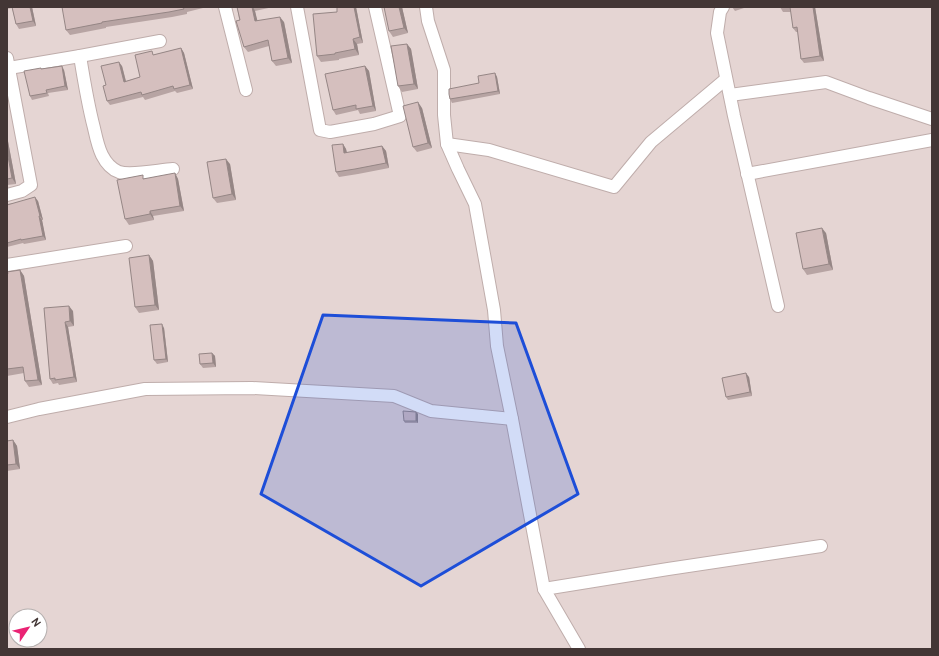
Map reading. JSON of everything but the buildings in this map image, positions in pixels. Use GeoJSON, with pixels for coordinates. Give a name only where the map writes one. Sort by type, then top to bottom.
{"type":"FeatureCollection","features":[{"type":"Feature","properties":{"kind":"street"},"geometry":{"type":"LineString","coordinates":[[225,7],[246,90]]}},
{"type":"Feature","properties":{"kind":"street"},"geometry":{"type":"LineString","coordinates":[[297,7],[320,130],[330,132],[374,124],[400,116],[375,7]]}},
{"type":"Feature","properties":{"kind":"street"},"geometry":{"type":"LineString","coordinates":[[426,7],[428,21],[444,70],[444,115],[447,144],[476,204],[494,310],[496,346],[512,419],[544,589],[579,649]]}},
{"type":"Feature","properties":{"kind":"street"},"geometry":{"type":"LineString","coordinates":[[723,7],[720,12],[717,33],[747,174],[778,306]]}},
{"type":"Feature","properties":{"kind":"street"},"geometry":{"type":"LineString","coordinates":[[7,195],[22,191],[31,185],[8,63],[80,56],[160,41]]}},
{"type":"Feature","properties":{"kind":"street"},"geometry":{"type":"LineString","coordinates":[[80,56],[96,136],[102,154],[108,164],[120,172],[130,173],[173,169]]}},
{"type":"Feature","properties":{"kind":"street"},"geometry":{"type":"LineString","coordinates":[[447,144],[489,150],[614,187],[651,142],[726,79]]}},
{"type":"Feature","properties":{"kind":"street"},"geometry":{"type":"LineString","coordinates":[[730,96],[826,82],[932,119]]}},
{"type":"Feature","properties":{"kind":"street"},"geometry":{"type":"LineString","coordinates":[[747,174],[932,140]]}},
{"type":"Feature","properties":{"kind":"street"},"geometry":{"type":"LineString","coordinates":[[7,265],[126,246]]}},
{"type":"Feature","properties":{"kind":"street"},"geometry":{"type":"LineString","coordinates":[[7,416],[145,389],[252,388],[394,396],[431,411],[512,419]]}},
{"type":"Feature","properties":{"kind":"street"},"geometry":{"type":"LineString","coordinates":[[544,589],[668,568],[820,546]]}},
{"type":"Feature","properties":{"kind":"highlighted area"},"geometry":{"type":"Polygon","coordinates":[[[323,315],[516,323],[578,494],[421,586],[261,494],[323,315]]]}},
{"type":"Feature","properties":{"kind":"shaded area"},"geometry":{"type":"Polygon","coordinates":[[[7,7],[932,7],[932,649],[7,649],[7,7]]]}}]}
